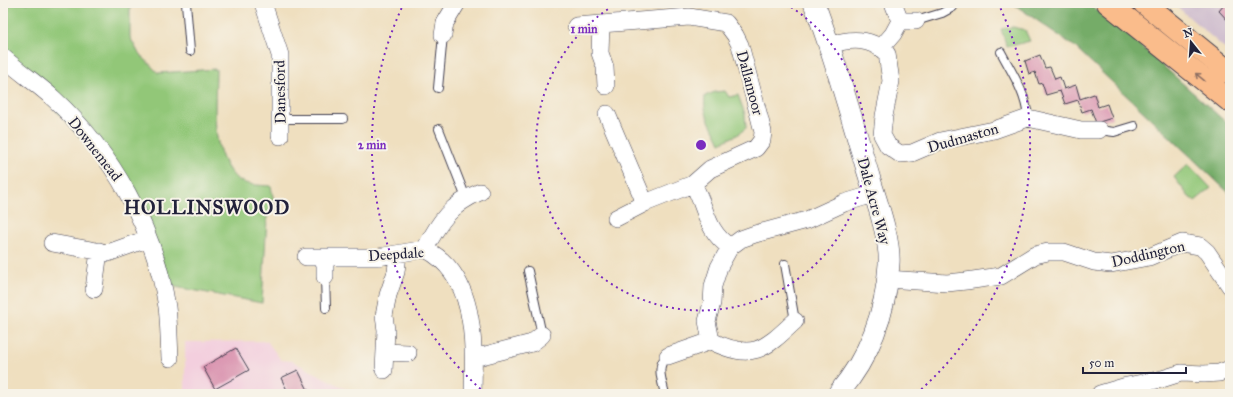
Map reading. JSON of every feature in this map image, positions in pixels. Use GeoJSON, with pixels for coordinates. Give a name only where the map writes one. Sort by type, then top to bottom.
{"type":"FeatureCollection","features":[{"type":"Feature","properties":{"kind":"highway"},"geometry":{"type":"LineString","coordinates":[[1108,3],[1230,101]]}},
{"type":"Feature","properties":{"kind":"highway"},"geometry":{"type":"LineString","coordinates":[[1144,3],[1230,73]]}},
{"type":"Feature","properties":{"kind":"street","name":"Danesford"},"geometry":{"type":"LineString","coordinates":[[262,3],[280,55],[280,127]]}},
{"type":"Feature","properties":{"kind":"street"},"geometry":{"type":"LineString","coordinates":[[443,35],[445,23],[457,3]]}},
{"type":"Feature","properties":{"kind":"street","name":"Dale Acre Way"},"geometry":{"type":"LineString","coordinates":[[814,3],[830,46],[874,194],[885,233],[889,263],[880,320],[872,340],[857,369],[838,394]]}},
{"type":"Feature","properties":{"kind":"street"},"geometry":{"type":"LineString","coordinates":[[830,46],[847,40],[860,40],[881,48],[893,34],[908,21],[893,3]]}},
{"type":"Feature","properties":{"kind":"street","name":"Dallamoor"},"geometry":{"type":"LineString","coordinates":[[576,26],[689,17],[726,23],[735,34],[740,46],[763,132],[762,140],[756,148],[710,169],[693,184],[616,218]]}},
{"type":"Feature","properties":{"kind":"street"},"geometry":{"type":"LineString","coordinates":[[601,24],[600,53],[604,66],[606,86]]}},
{"type":"Feature","properties":{"kind":"street","name":"Dudmaston"},"geometry":{"type":"LineString","coordinates":[[881,48],[887,54],[891,81],[882,135],[888,146],[900,154],[912,153],[940,141],[994,130],[1028,118]]}},
{"type":"Feature","properties":{"kind":"street","name":"Downemead"},"geometry":{"type":"LineString","coordinates":[[3,57],[54,99],[100,149],[127,190],[147,239],[167,307],[170,358]]}},
{"type":"Feature","properties":{"kind":"street"},"geometry":{"type":"LineString","coordinates":[[607,114],[645,204]]}},
{"type":"Feature","properties":{"kind":"street"},"geometry":{"type":"LineString","coordinates":[[1028,118],[1081,130],[1099,130]]}},
{"type":"Feature","properties":{"kind":"street"},"geometry":{"type":"LineString","coordinates":[[693,184],[700,197],[710,228],[730,247]]}},
{"type":"Feature","properties":{"kind":"street"},"geometry":{"type":"LineString","coordinates":[[711,341],[707,321],[712,303],[713,286],[719,267],[730,247],[741,239],[754,234],[807,220],[844,203],[874,194]]}},
{"type":"Feature","properties":{"kind":"street"},"geometry":{"type":"LineString","coordinates":[[425,249],[441,220],[473,195]]}},
{"type":"Feature","properties":{"kind":"street"},"geometry":{"type":"LineString","coordinates":[[52,244],[108,253],[147,239]]}},
{"type":"Feature","properties":{"kind":"street","name":"Doddington"},"geometry":{"type":"LineString","coordinates":[[887,279],[947,283],[1001,276],[1035,255],[1048,252],[1064,252],[1094,262],[1111,264],[1149,257],[1182,243],[1200,246],[1207,252],[1230,286]]}},
{"type":"Feature","properties":{"kind":"street","name":"Deepdale"},"geometry":{"type":"LineString","coordinates":[[306,257],[378,257],[425,249],[446,262],[460,287],[472,327],[474,358],[473,394]]}},
{"type":"Feature","properties":{"kind":"street"},"geometry":{"type":"LineString","coordinates":[[94,289],[99,251]]}},
{"type":"Feature","properties":{"kind":"street"},"geometry":{"type":"LineString","coordinates":[[384,370],[386,305],[396,272],[398,254]]}},
{"type":"Feature","properties":{"kind":"street"},"geometry":{"type":"LineString","coordinates":[[325,257],[325,277]]}},
{"type":"Feature","properties":{"kind":"street"},"geometry":{"type":"LineString","coordinates":[[668,356],[711,341],[730,350],[747,353],[771,343],[795,321]]}},
{"type":"Feature","properties":{"kind":"street"},"geometry":{"type":"LineString","coordinates":[[474,358],[532,343],[542,335]]}},
{"type":"Feature","properties":{"kind":"street"},"geometry":{"type":"LineString","coordinates":[[385,352],[408,353]]}},
{"type":"Feature","properties":{"kind":"street"},"geometry":{"type":"LineString","coordinates":[[1100,394],[1127,386],[1162,380],[1181,373],[1219,373],[1230,369]]}},
{"type":"Feature","properties":{"kind":"lane"},"geometry":{"type":"LineString","coordinates":[[186,3],[190,51]]}},
{"type":"Feature","properties":{"kind":"lane"},"geometry":{"type":"LineString","coordinates":[[908,21],[942,13],[953,6]]}},
{"type":"Feature","properties":{"kind":"lane"},"geometry":{"type":"LineString","coordinates":[[438,88],[443,35]]}},
{"type":"Feature","properties":{"kind":"lane"},"geometry":{"type":"LineString","coordinates":[[1001,52],[1020,87],[1027,104],[1028,118]]}},
{"type":"Feature","properties":{"kind":"lane"},"geometry":{"type":"LineString","coordinates":[[280,127],[343,119]]}},
{"type":"Feature","properties":{"kind":"lane"},"geometry":{"type":"LineString","coordinates":[[1099,130],[1114,132],[1134,126]]}},
{"type":"Feature","properties":{"kind":"lane"},"geometry":{"type":"LineString","coordinates":[[439,129],[473,195]]}},
{"type":"Feature","properties":{"kind":"lane"},"geometry":{"type":"LineString","coordinates":[[785,264],[795,321]]}},
{"type":"Feature","properties":{"kind":"lane"},"geometry":{"type":"LineString","coordinates":[[528,271],[542,335]]}},
{"type":"Feature","properties":{"kind":"lane"},"geometry":{"type":"LineString","coordinates":[[325,277],[326,308]]}},
{"type":"Feature","properties":{"kind":"lane"},"geometry":{"type":"LineString","coordinates":[[665,394],[660,365],[662,359],[668,356]]}},
{"type":"Feature","properties":{"kind":"shaded area"},"geometry":{"type":"Polygon","coordinates":[[[1173,3],[1230,3],[1230,53],[1173,3]]]}},
{"type":"Feature","properties":{"kind":"shaded area"},"geometry":{"type":"Polygon","coordinates":[[[267,341],[281,360],[292,361],[356,394],[177,394],[185,391],[185,342],[267,341]]]}},
{"type":"Feature","properties":{"kind":"green space"},"geometry":{"type":"Polygon","coordinates":[[[15,3],[130,3],[130,37],[138,52],[158,73],[216,69],[215,111],[217,139],[226,165],[234,176],[242,182],[271,186],[274,202],[267,218],[262,303],[170,286],[145,211],[3,50],[3,7],[15,3]]]}},
{"type":"Feature","properties":{"kind":"green space"},"geometry":{"type":"Polygon","coordinates":[[[1012,3],[1088,3],[1131,37],[1230,126],[1230,194],[1074,46],[1012,3]]]}},
{"type":"Feature","properties":{"kind":"green space"},"geometry":{"type":"Polygon","coordinates":[[[1013,27],[1025,30],[1030,41],[1007,47],[1001,29],[1013,27]]]}},
{"type":"Feature","properties":{"kind":"green space"},"geometry":{"type":"Polygon","coordinates":[[[725,91],[729,97],[738,95],[745,114],[746,128],[737,135],[720,143],[711,126],[704,103],[705,96],[715,92],[725,91]]]}},
{"type":"Feature","properties":{"kind":"green space"},"geometry":{"type":"Polygon","coordinates":[[[1188,164],[1211,188],[1195,201],[1189,197],[1174,177],[1188,164]]]}},
{"type":"Feature","properties":{"kind":"building"},"geometry":{"type":"Polygon","coordinates":[[[1224,5],[1230,5],[1230,23],[1219,11],[1224,5]]]}},
{"type":"Feature","properties":{"kind":"building"},"geometry":{"type":"Polygon","coordinates":[[[1040,55],[1045,68],[1050,67],[1055,79],[1060,77],[1064,89],[1076,85],[1080,99],[1094,94],[1098,107],[1107,104],[1112,118],[1096,123],[1091,109],[1082,112],[1078,100],[1065,104],[1060,91],[1046,95],[1042,83],[1039,84],[1035,72],[1029,74],[1025,61],[1040,55]]]}},
{"type":"Feature","properties":{"kind":"building"},"geometry":{"type":"Polygon","coordinates":[[[236,348],[249,370],[215,389],[203,367],[236,348]]]}},
{"type":"Feature","properties":{"kind":"building"},"geometry":{"type":"Polygon","coordinates":[[[298,370],[310,394],[289,394],[281,378],[298,370]]]}},
{"type":"Feature","properties":{"kind":"district","name":"HOLLINSWOOD"},"geometry":{"type":"Point","coordinates":[207,207]}}]}
